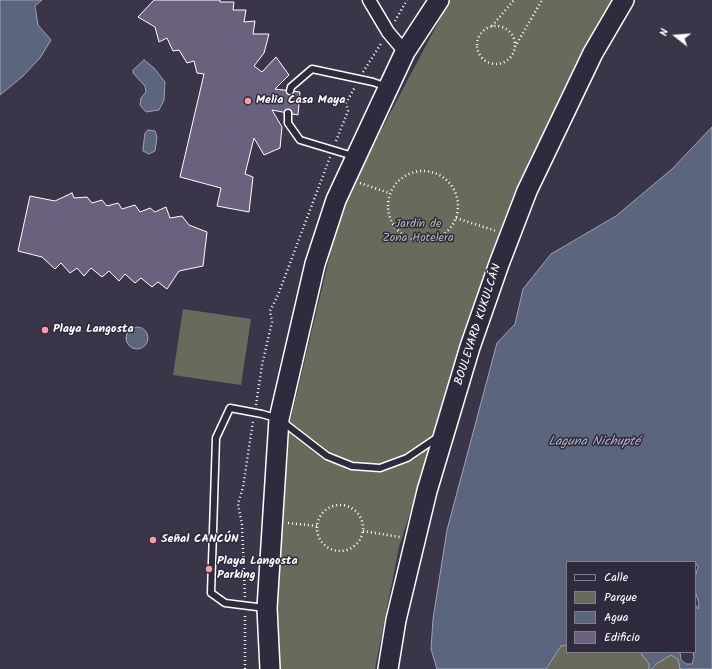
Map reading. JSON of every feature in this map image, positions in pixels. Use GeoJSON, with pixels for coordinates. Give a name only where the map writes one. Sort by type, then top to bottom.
{"type":"FeatureCollection","features":[{"type":"Feature","properties":{"kind":"main road"},"geometry":{"type":"LineString","coordinates":[[270,669],[267,608],[271,522],[279,436],[279,419],[315,264],[336,200],[356,156],[405,52],[439,0]]}},
{"type":"Feature","properties":{"kind":"main road","name":"BOULEVARD KUKULCÁN"},"geometry":{"type":"LineString","coordinates":[[388,669],[396,620],[417,539],[427,491],[470,346],[526,191],[593,54],[624,0]]}},
{"type":"Feature","properties":{"kind":"street"},"geometry":{"type":"LineString","coordinates":[[369,0],[388,32],[405,52]]}},
{"type":"Feature","properties":{"kind":"lane"},"geometry":{"type":"LineString","coordinates":[[290,91],[291,87],[312,68],[373,82],[389,88]]}},
{"type":"Feature","properties":{"kind":"lane"},"geometry":{"type":"LineString","coordinates":[[288,113],[288,123],[300,140],[356,156]]}},
{"type":"Feature","properties":{"kind":"lane"},"geometry":{"type":"LineString","coordinates":[[267,608],[225,603],[211,594],[216,438],[230,408],[279,419],[327,456],[352,466],[380,468],[407,458],[445,432]]}},
{"type":"Feature","properties":{"kind":"path"},"geometry":{"type":"LineString","coordinates":[[514,0],[491,27],[481,33],[476,44],[480,56],[484,61],[497,64],[503,63],[509,59],[542,0]]}},
{"type":"Feature","properties":{"kind":"path"},"geometry":{"type":"LineString","coordinates":[[491,27],[497,26],[508,31],[514,42],[515,48]]}},
{"type":"Feature","properties":{"kind":"path"},"geometry":{"type":"LineString","coordinates":[[421,170],[435,172],[447,180],[455,191],[458,204],[456,218],[449,230],[438,239],[424,242],[410,240],[398,232],[390,221],[387,207],[389,193],[397,182],[408,174],[421,170]]}},
{"type":"Feature","properties":{"kind":"path"},"geometry":{"type":"LineString","coordinates":[[346,179],[389,193]]}},
{"type":"Feature","properties":{"kind":"path"},"geometry":{"type":"LineString","coordinates":[[456,218],[509,236]]}},
{"type":"Feature","properties":{"kind":"path"},"geometry":{"type":"LineString","coordinates":[[343,505],[352,508],[358,514],[362,522],[363,531],[360,540],[354,546],[346,550],[337,551],[329,548],[322,542],[318,534],[318,526],[320,517],[326,510],[334,506],[343,505]]}},
{"type":"Feature","properties":{"kind":"path"},"geometry":{"type":"LineString","coordinates":[[271,522],[318,526]]}},
{"type":"Feature","properties":{"kind":"path"},"geometry":{"type":"LineString","coordinates":[[363,531],[417,539]]}},
{"type":"Feature","properties":{"kind":"green space","name":"Jardín de Zona Hotelera"},"geometry":{"type":"Polygon","coordinates":[[[450,0],[616,0],[493,262],[399,547],[375,669],[279,669],[277,610],[290,422],[342,204],[450,0]]]}},
{"type":"Feature","properties":{"kind":"green space"},"geometry":{"type":"Polygon","coordinates":[[[183,309],[251,319],[241,385],[173,375],[183,309]]]}},
{"type":"Feature","properties":{"kind":"green space"},"geometry":{"type":"Polygon","coordinates":[[[566,645],[566,653],[641,653],[649,664],[649,669],[546,669],[561,646],[566,645]]]}},
{"type":"Feature","properties":{"kind":"green space"},"geometry":{"type":"Polygon","coordinates":[[[671,655],[678,659],[680,669],[652,669],[656,664],[671,655]]]}},
{"type":"Feature","properties":{"kind":"water"},"geometry":{"type":"Polygon","coordinates":[[[0,0],[42,0],[35,6],[38,25],[51,40],[40,58],[22,77],[0,95],[0,0]]]}},
{"type":"Feature","properties":{"kind":"water"},"geometry":{"type":"Polygon","coordinates":[[[144,60],[154,68],[165,82],[164,100],[159,110],[146,112],[140,105],[141,98],[146,92],[145,86],[133,73],[133,70],[144,60]]]}},
{"type":"Feature","properties":{"kind":"water","name":"Laguna Nichupté"},"geometry":{"type":"Polygon","coordinates":[[[712,127],[712,669],[680,669],[678,659],[671,655],[656,664],[652,669],[649,669],[649,664],[641,653],[680,653],[681,660],[686,664],[692,664],[694,657],[693,653],[696,653],[696,606],[698,609],[699,604],[696,594],[696,574],[698,567],[696,561],[566,561],[566,645],[561,646],[546,669],[437,669],[431,649],[433,619],[447,530],[497,343],[515,324],[523,289],[551,254],[616,216],[672,169],[712,127]]]}},
{"type":"Feature","properties":{"kind":"water"},"geometry":{"type":"Polygon","coordinates":[[[148,130],[155,131],[157,137],[155,151],[149,154],[143,151],[145,133],[148,130]]]}},
{"type":"Feature","properties":{"kind":"water"},"geometry":{"type":"Polygon","coordinates":[[[133,327],[141,327],[148,334],[148,342],[141,349],[133,349],[126,342],[126,334],[133,327]]]}},
{"type":"Feature","properties":{"kind":"building","name":"Melia Casa Maya"},"geometry":{"type":"Polygon","coordinates":[[[154,0],[220,0],[220,2],[234,2],[233,10],[246,10],[244,22],[255,21],[253,34],[269,34],[264,53],[254,66],[262,72],[276,57],[289,75],[275,89],[300,92],[298,115],[272,110],[282,127],[280,148],[264,155],[254,138],[245,174],[253,177],[249,212],[217,206],[221,188],[180,177],[204,74],[197,73],[194,61],[187,63],[179,50],[173,51],[167,38],[159,42],[155,27],[138,17],[154,0]]]}},
{"type":"Feature","properties":{"kind":"building"},"geometry":{"type":"Polygon","coordinates":[[[72,193],[74,198],[87,197],[92,203],[102,200],[107,206],[118,203],[122,209],[135,205],[140,212],[150,208],[155,212],[166,207],[170,218],[182,216],[189,225],[207,232],[203,266],[179,271],[167,289],[158,282],[152,287],[141,278],[135,283],[125,274],[119,281],[109,271],[102,277],[91,268],[84,276],[77,268],[70,273],[61,263],[55,269],[42,257],[18,251],[30,196],[55,201],[72,193]]]}},
{"type":"Feature","properties":{"kind":"place","name":"Melia Casa Maya"},"geometry":{"type":"Point","coordinates":[248,101]}},
{"type":"Feature","properties":{"kind":"place","name":"Playa Langosta"},"geometry":{"type":"Point","coordinates":[45,330]}},
{"type":"Feature","properties":{"kind":"place","name":"Señal CANCÚN"},"geometry":{"type":"Point","coordinates":[153,540]}},
{"type":"Feature","properties":{"kind":"place","name":"Playa Langosta Parking"},"geometry":{"type":"Point","coordinates":[209,569]}}]}
